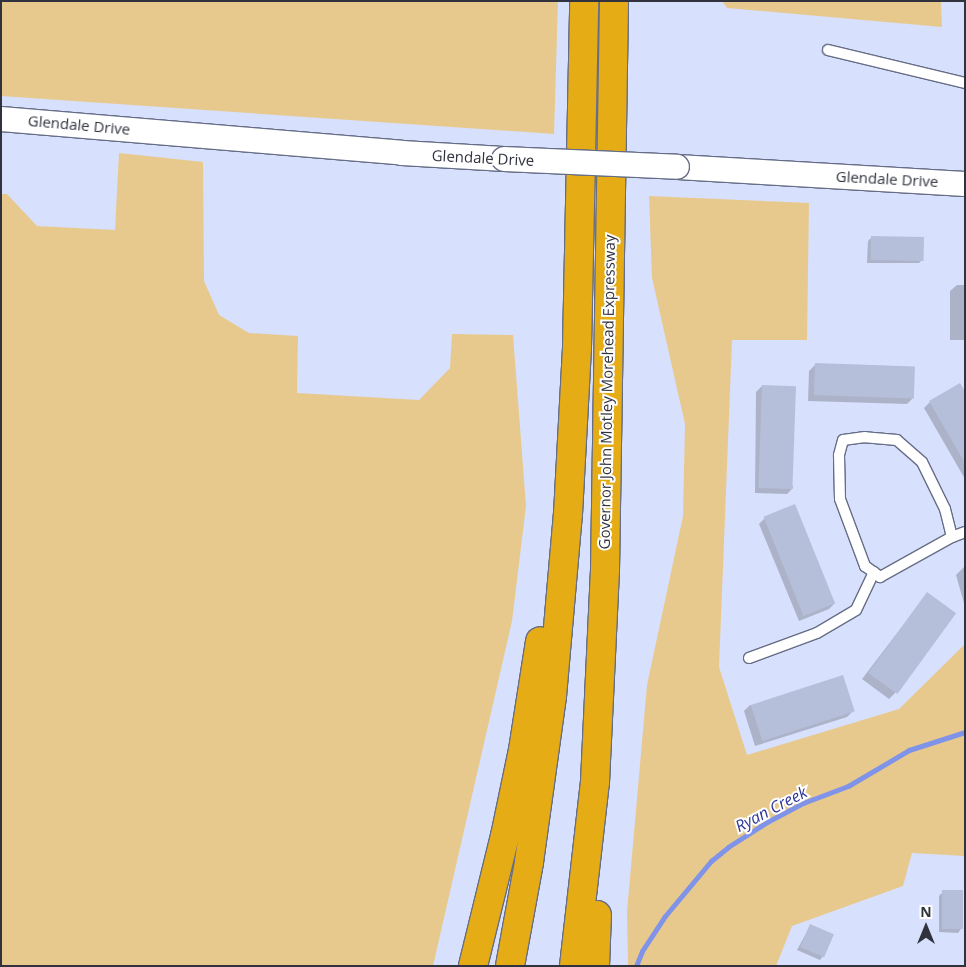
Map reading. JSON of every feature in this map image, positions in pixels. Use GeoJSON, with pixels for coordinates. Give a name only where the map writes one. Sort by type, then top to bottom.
{"type":"FeatureCollection","features":[{"type":"Feature","properties":{"kind":"highway","name":"Governor John Motley Morehead Expressway"},"geometry":{"type":"LineString","coordinates":[[510,966],[541,776],[553,687],[568,514],[577,347],[584,1]]}},
{"type":"Feature","properties":{"kind":"highway","name":"Governor John Motley Morehead Expressway"},"geometry":{"type":"LineString","coordinates":[[595,782],[605,560],[614,1]]}},
{"type":"Feature","properties":{"kind":"highway"},"geometry":{"type":"LineString","coordinates":[[473,966],[505,836],[522,750],[552,552],[568,514]]}},
{"type":"Feature","properties":{"kind":"highway"},"geometry":{"type":"LineString","coordinates":[[574,966],[595,782]]}},
{"type":"Feature","properties":{"kind":"highway"},"geometry":{"type":"LineString","coordinates":[[595,782],[604,833],[597,907],[595,966]]}},
{"type":"Feature","properties":{"kind":"street","name":"Glendale Drive"},"geometry":{"type":"LineString","coordinates":[[1,119],[363,150],[965,184]]}},
{"type":"Feature","properties":{"kind":"lane"},"geometry":{"type":"LineString","coordinates":[[828,50],[965,83]]}},
{"type":"Feature","properties":{"kind":"lane"},"geometry":{"type":"LineString","coordinates":[[952,537],[945,509],[922,462],[910,451],[897,440],[865,436],[843,440],[839,455],[840,499],[865,566],[880,577],[952,537],[965,532]]}},
{"type":"Feature","properties":{"kind":"lane"},"geometry":{"type":"LineString","coordinates":[[749,658],[817,633],[856,610],[874,572]]}},
{"type":"Feature","properties":{"kind":"shaded area"},"geometry":{"type":"Polygon","coordinates":[[[1,1],[558,1],[554,134],[1,96],[1,1]]]}},
{"type":"Feature","properties":{"kind":"shaded area"},"geometry":{"type":"Polygon","coordinates":[[[722,1],[941,1],[942,27],[727,8],[722,1]]]}},
{"type":"Feature","properties":{"kind":"shaded area"},"geometry":{"type":"Polygon","coordinates":[[[119,153],[203,162],[204,281],[219,315],[249,333],[298,336],[297,393],[419,400],[450,368],[452,334],[513,335],[526,506],[512,621],[433,966],[1,966],[1,194],[7,194],[37,226],[115,230],[119,153]]]}},
{"type":"Feature","properties":{"kind":"shaded area"},"geometry":{"type":"Polygon","coordinates":[[[649,196],[809,203],[807,340],[732,340],[719,667],[747,755],[899,709],[965,644],[965,856],[912,853],[903,886],[792,926],[776,966],[628,966],[627,912],[647,685],[683,516],[685,424],[652,278],[649,196]]]}},
{"type":"Feature","properties":{"kind":"building"},"geometry":{"type":"Polygon","coordinates":[[[871,236],[924,237],[924,261],[871,260],[871,236]]]}},
{"type":"Feature","properties":{"kind":"building"},"geometry":{"type":"Polygon","coordinates":[[[815,363],[915,366],[914,398],[814,395],[815,363]]]}},
{"type":"Feature","properties":{"kind":"building"},"geometry":{"type":"Polygon","coordinates":[[[960,383],[965,391],[965,463],[929,401],[960,383]]]}},
{"type":"Feature","properties":{"kind":"building"},"geometry":{"type":"Polygon","coordinates":[[[762,385],[796,386],[792,489],[758,488],[762,385]]]}},
{"type":"Feature","properties":{"kind":"building"},"geometry":{"type":"Polygon","coordinates":[[[795,504],[835,603],[804,616],[763,517],[795,504]]]}},
{"type":"Feature","properties":{"kind":"building"},"geometry":{"type":"Polygon","coordinates":[[[927,592],[956,613],[897,694],[868,673],[927,592]]]}},
{"type":"Feature","properties":{"kind":"building"},"geometry":{"type":"Polygon","coordinates":[[[843,675],[855,711],[762,741],[751,705],[843,675]]]}},
{"type":"Feature","properties":{"kind":"building"},"geometry":{"type":"Polygon","coordinates":[[[942,890],[963,890],[963,929],[942,929],[942,890]]]}},
{"type":"Feature","properties":{"kind":"building"},"geometry":{"type":"Polygon","coordinates":[[[810,924],[834,934],[824,957],[800,947],[810,924]]]}},
{"type":"Feature","properties":{"kind":"waterway","name":"Ryan Creek"},"geometry":{"type":"LineString","coordinates":[[636,966],[642,951],[665,916],[711,861],[728,847],[767,822],[803,803],[848,786],[909,750],[965,732]]}}]}
